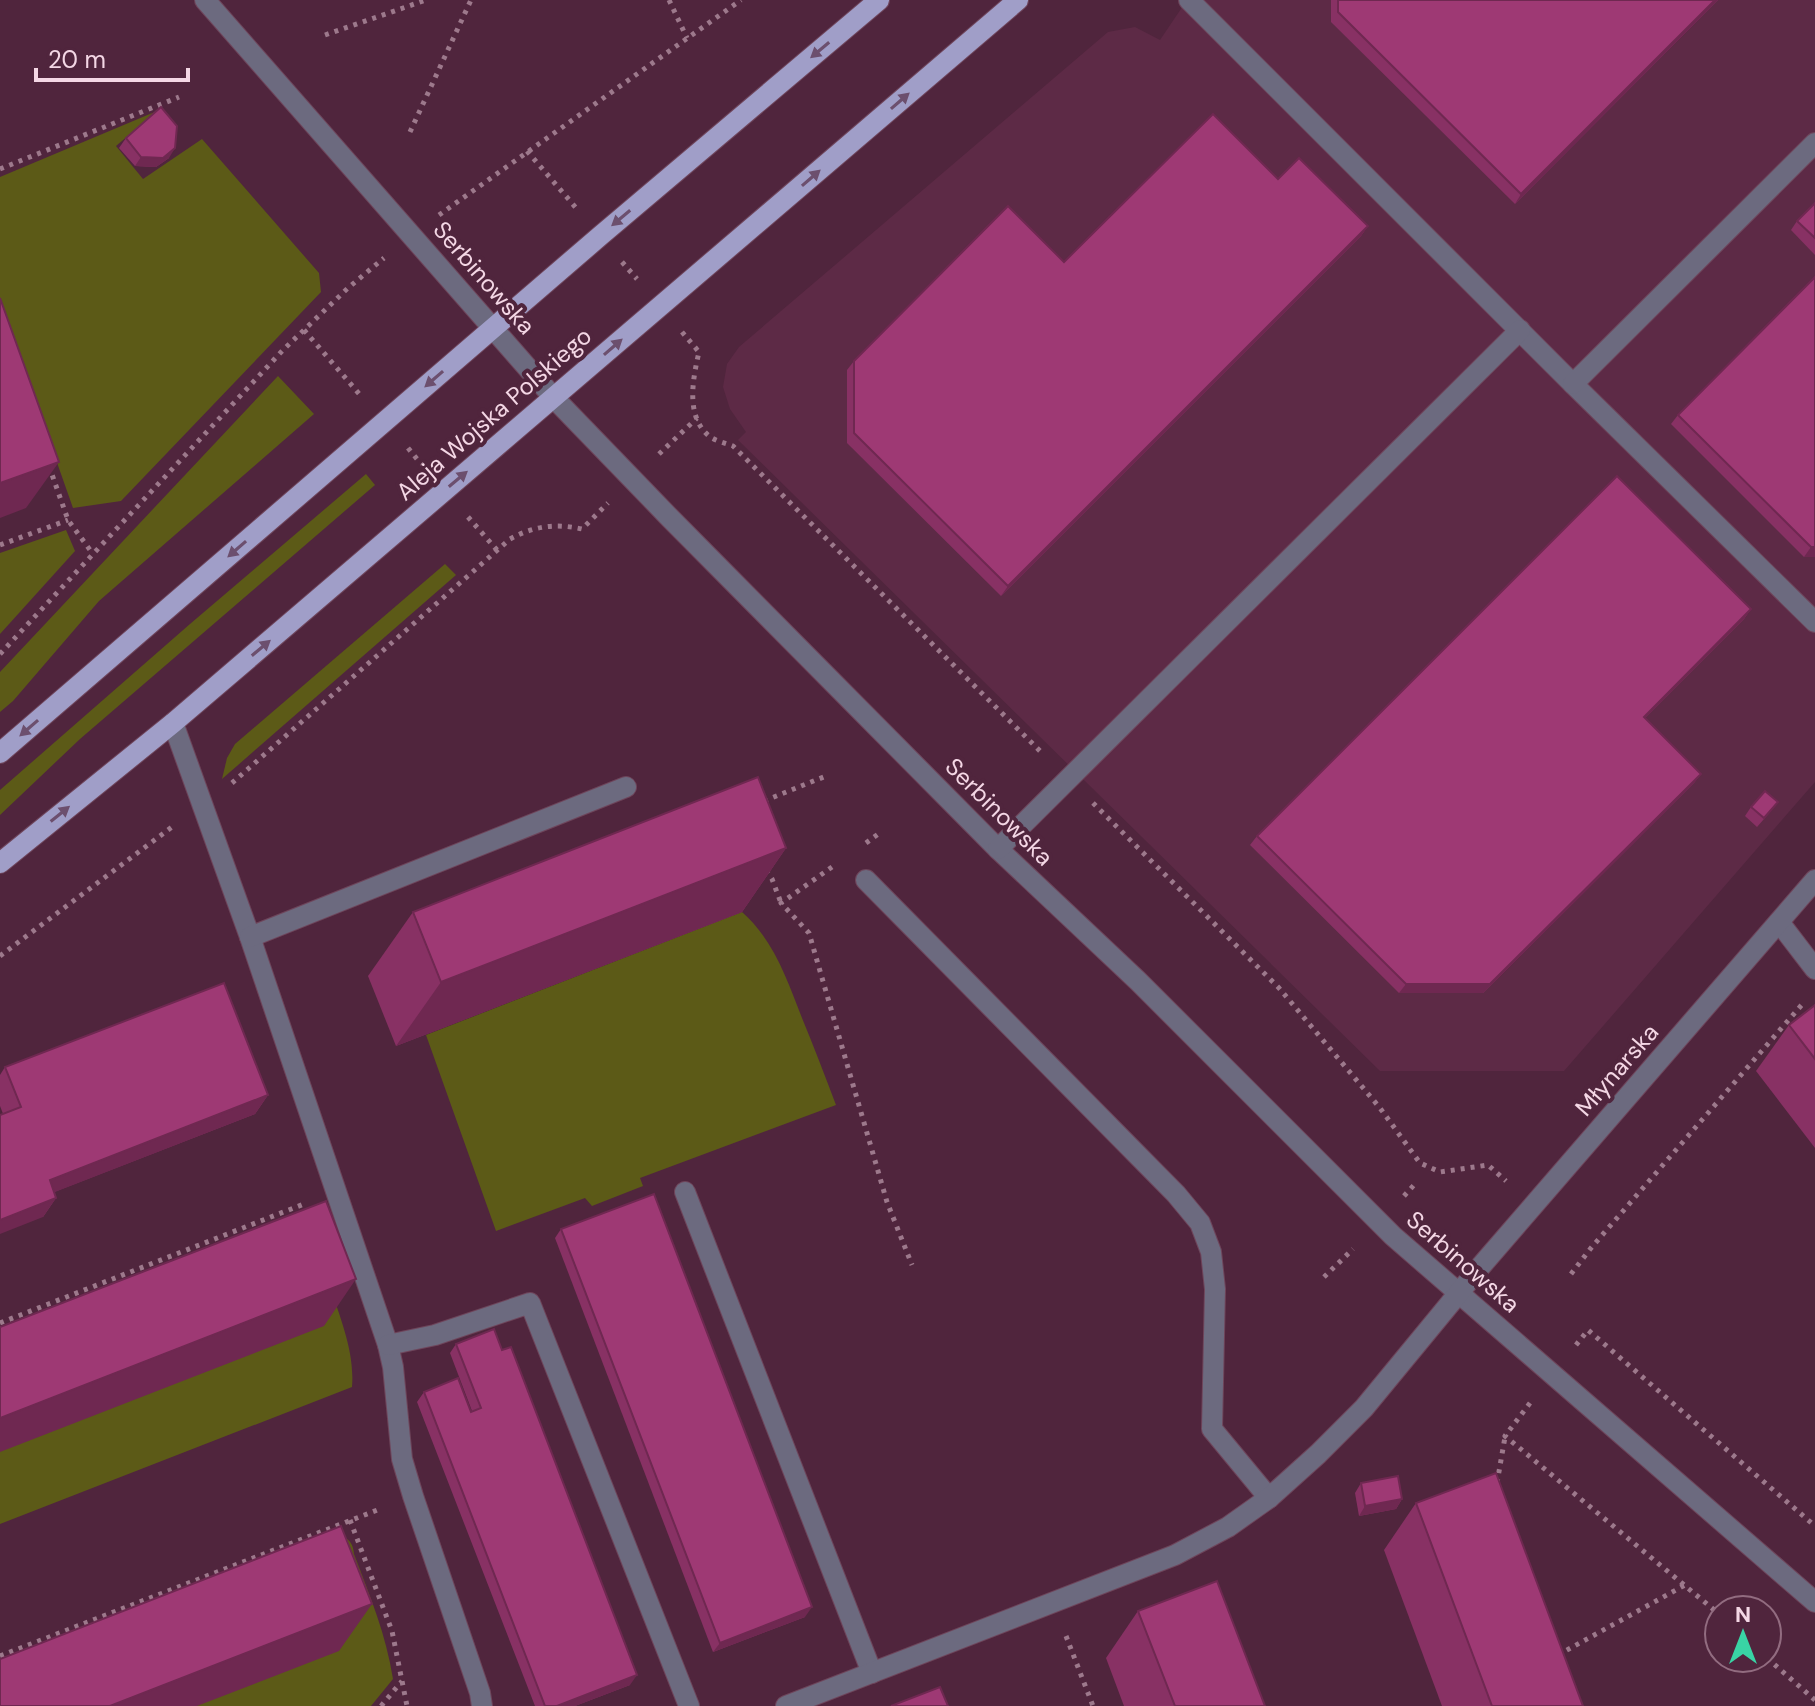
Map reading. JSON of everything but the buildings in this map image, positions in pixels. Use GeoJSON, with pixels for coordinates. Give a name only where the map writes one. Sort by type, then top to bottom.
{"type":"FeatureCollection","features":[{"type":"Feature","properties":{"kind":"main road"},"geometry":{"type":"LineString","coordinates":[[0,753],[879,0]]}},
{"type":"Feature","properties":{"kind":"main road","name":"Aleja Wojska Polskiego"},"geometry":{"type":"LineString","coordinates":[[0,863],[173,723],[1018,0]]}},
{"type":"Feature","properties":{"kind":"street","name":"Serbinowska"},"geometry":{"type":"LineString","coordinates":[[205,0],[554,398],[998,849],[1138,981],[1379,1223],[1815,1602]]}},
{"type":"Feature","properties":{"kind":"street"},"geometry":{"type":"LineString","coordinates":[[1189,0],[1815,622]]}},
{"type":"Feature","properties":{"kind":"street"},"geometry":{"type":"LineString","coordinates":[[1573,384],[1815,143]]}},
{"type":"Feature","properties":{"kind":"street"},"geometry":{"type":"LineString","coordinates":[[998,849],[1520,330]]}},
{"type":"Feature","properties":{"kind":"street"},"geometry":{"type":"LineString","coordinates":[[173,723],[250,937],[388,1345],[402,1459],[482,1706]]}},
{"type":"Feature","properties":{"kind":"street"},"geometry":{"type":"LineString","coordinates":[[250,937],[626,787]]}},
{"type":"Feature","properties":{"kind":"street"},"geometry":{"type":"LineString","coordinates":[[866,880],[1176,1194],[1200,1223],[1211,1252],[1215,1289],[1212,1429],[1269,1498]]}},
{"type":"Feature","properties":{"kind":"street","name":"Młynarska"},"geometry":{"type":"LineString","coordinates":[[786,1706],[1175,1555],[1228,1527],[1269,1498],[1364,1408],[1458,1293],[1815,880]]}},
{"type":"Feature","properties":{"kind":"street"},"geometry":{"type":"LineString","coordinates":[[1779,922],[1815,969]]}},
{"type":"Feature","properties":{"kind":"street"},"geometry":{"type":"LineString","coordinates":[[685,1192],[872,1673]]}},
{"type":"Feature","properties":{"kind":"street"},"geometry":{"type":"LineString","coordinates":[[388,1345],[435,1335],[530,1303],[689,1706]]}},
{"type":"Feature","properties":{"kind":"path"},"geometry":{"type":"LineString","coordinates":[[325,35],[426,0]]}},
{"type":"Feature","properties":{"kind":"path"},"geometry":{"type":"LineString","coordinates":[[410,132],[471,0]]}},
{"type":"Feature","properties":{"kind":"path"},"geometry":{"type":"LineString","coordinates":[[669,0],[687,38]]}},
{"type":"Feature","properties":{"kind":"path"},"geometry":{"type":"LineString","coordinates":[[0,654],[283,350],[348,288],[465,194],[741,0]]}},
{"type":"Feature","properties":{"kind":"path"},"geometry":{"type":"LineString","coordinates":[[0,169],[179,97]]}},
{"type":"Feature","properties":{"kind":"path"},"geometry":{"type":"LineString","coordinates":[[699,352],[692,385],[697,418],[710,437],[733,446],[1279,988],[1380,1108],[1420,1163],[1440,1172],[1488,1165],[1534,1206]]}},
{"type":"Feature","properties":{"kind":"path"},"geometry":{"type":"LineString","coordinates":[[0,956],[236,780],[510,539],[527,530],[548,525],[582,529],[697,418]]}},
{"type":"Feature","properties":{"kind":"path"},"geometry":{"type":"LineString","coordinates":[[47,461],[68,520],[93,554]]}},
{"type":"Feature","properties":{"kind":"path"},"geometry":{"type":"LineString","coordinates":[[0,545],[68,520]]}},
{"type":"Feature","properties":{"kind":"path"},"geometry":{"type":"LineString","coordinates":[[758,804],[826,776]]}},
{"type":"Feature","properties":{"kind":"path"},"geometry":{"type":"LineString","coordinates":[[856,850],[881,832]]}},
{"type":"Feature","properties":{"kind":"path"},"geometry":{"type":"LineString","coordinates":[[781,903],[844,859]]}},
{"type":"Feature","properties":{"kind":"path"},"geometry":{"type":"LineString","coordinates":[[763,866],[772,879],[781,903],[809,933],[887,1202],[912,1265]]}},
{"type":"Feature","properties":{"kind":"path"},"geometry":{"type":"LineString","coordinates":[[1571,1274],[1805,1001]]}},
{"type":"Feature","properties":{"kind":"path"},"geometry":{"type":"LineString","coordinates":[[0,1323],[337,1191]]}},
{"type":"Feature","properties":{"kind":"path"},"geometry":{"type":"LineString","coordinates":[[1495,1491],[1505,1436]]}},
{"type":"Feature","properties":{"kind":"path"},"geometry":{"type":"LineString","coordinates":[[0,1656],[413,1496]]}},
{"type":"Feature","properties":{"kind":"path"},"geometry":{"type":"LineString","coordinates":[[350,1520],[392,1631],[407,1706]]}},
{"type":"Feature","properties":{"kind":"path"},"geometry":{"type":"LineString","coordinates":[[1550,1659],[1685,1585]]}},
{"type":"Feature","properties":{"kind":"path"},"geometry":{"type":"LineString","coordinates":[[1054,1602],[1093,1706]]}},
{"type":"Feature","properties":{"kind":"path"},"geometry":{"type":"LineString","coordinates":[[1783,1672],[1815,1700]]}},
{"type":"Feature","properties":{"kind":"path"},"geometry":{"type":"LineString","coordinates":[[381,1706],[403,1681]]}},
{"type":"Feature","properties":{"kind":"shaded area"},"geometry":{"type":"Polygon","coordinates":[[[1187,0],[1815,0],[1815,782],[1564,1071],[1380,1071],[738,440],[746,432],[730,409],[723,387],[727,364],[739,347],[1108,32],[1135,27],[1160,40],[1187,0]]]}},
{"type":"Feature","properties":{"kind":"shaded area"},"geometry":{"type":"Polygon","coordinates":[[[157,111],[116,146],[143,179],[202,139],[319,273],[321,292],[121,501],[73,508],[0,301],[0,177],[157,111]]]}},
{"type":"Feature","properties":{"kind":"shaded area"},"geometry":{"type":"Polygon","coordinates":[[[278,376],[314,414],[99,601],[0,712],[0,672],[278,376]]]}},
{"type":"Feature","properties":{"kind":"shaded area"},"geometry":{"type":"Polygon","coordinates":[[[366,474],[375,485],[80,739],[0,815],[0,790],[366,474]]]}},
{"type":"Feature","properties":{"kind":"shaded area"},"geometry":{"type":"Polygon","coordinates":[[[66,530],[75,551],[0,634],[0,553],[66,530]]]}},
{"type":"Feature","properties":{"kind":"shaded area"},"geometry":{"type":"Polygon","coordinates":[[[445,564],[456,575],[222,779],[227,758],[235,744],[445,564]]]}},
{"type":"Feature","properties":{"kind":"shaded area"},"geometry":{"type":"Polygon","coordinates":[[[742,912],[762,934],[778,960],[836,1105],[640,1178],[643,1186],[592,1206],[585,1198],[496,1231],[426,1035],[742,912]]]}},
{"type":"Feature","properties":{"kind":"shaded area"},"geometry":{"type":"Polygon","coordinates":[[[330,1286],[349,1348],[352,1387],[0,1524],[0,1330],[330,1286]]]}},
{"type":"Feature","properties":{"kind":"shaded area"},"geometry":{"type":"Polygon","coordinates":[[[344,1537],[352,1546],[377,1615],[393,1679],[371,1706],[0,1706],[344,1537]]]}}]}
